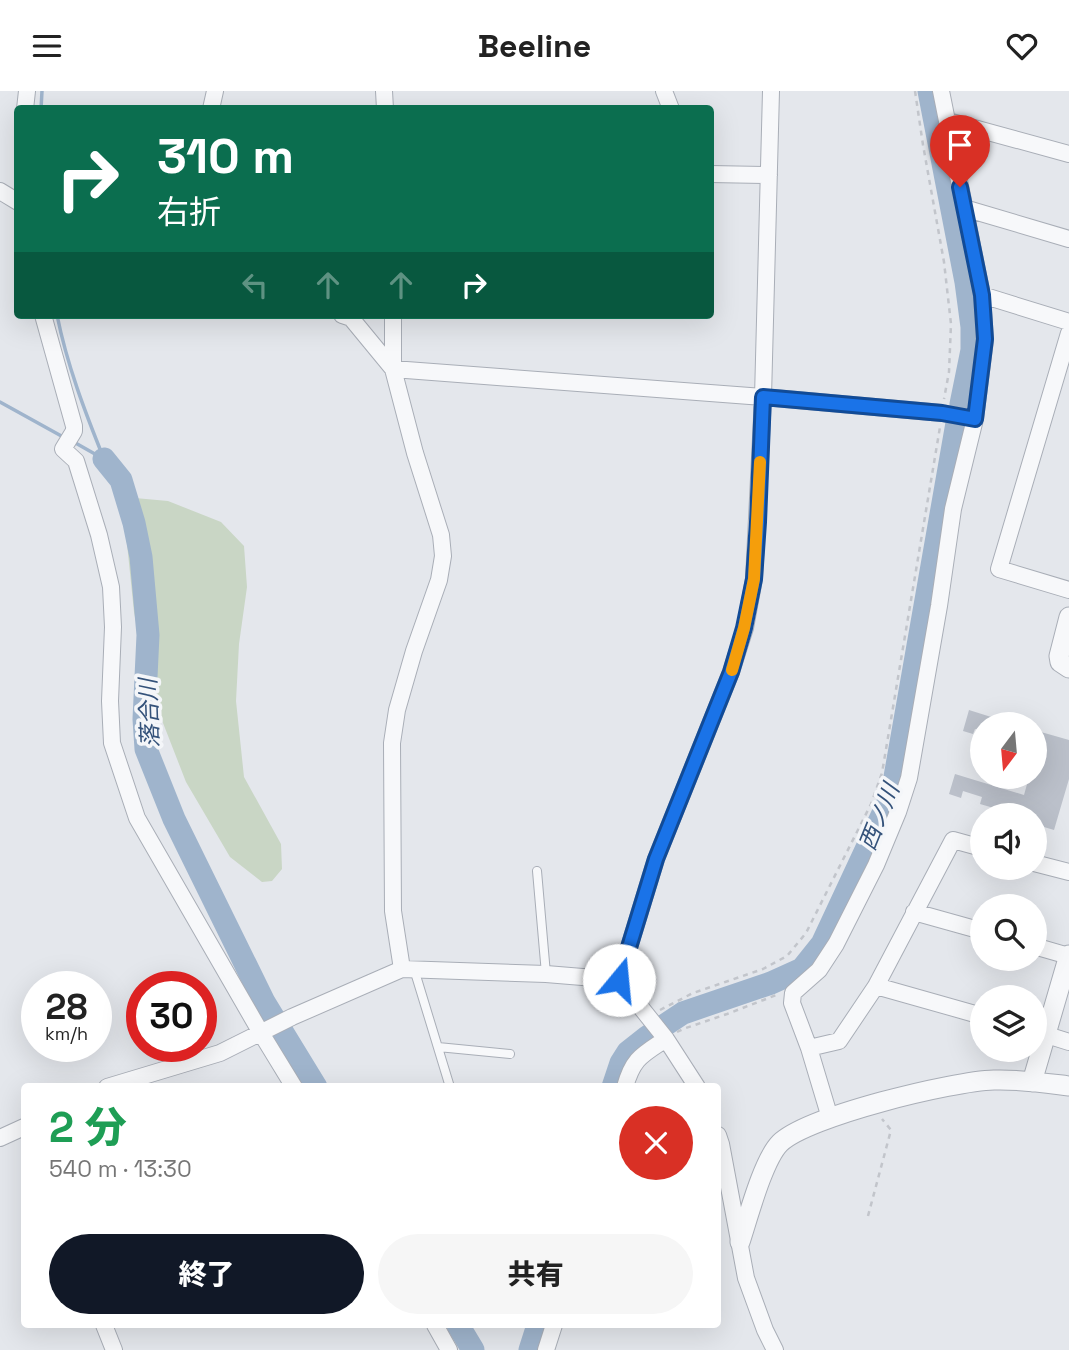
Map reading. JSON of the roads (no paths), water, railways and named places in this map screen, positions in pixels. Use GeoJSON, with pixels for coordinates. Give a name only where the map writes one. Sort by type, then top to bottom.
{"type":"FeatureCollection","features":[{"type":"Feature","properties":{"kind":"street"},"geometry":{"type":"LineString","coordinates":[[619,980],[656,859],[731,672],[754,579],[763,397],[771,91]]}},
{"type":"Feature","properties":{"kind":"street"},"geometry":{"type":"LineString","coordinates":[[830,1118],[792,1003],[793,993],[819,970],[836,944],[876,865],[909,778],[953,509],[975,419],[985,339],[982,295],[941,91]]}},
{"type":"Feature","properties":{"kind":"street"},"geometry":{"type":"LineString","coordinates":[[948,121],[1069,154]]}},
{"type":"Feature","properties":{"kind":"street"},"geometry":{"type":"LineString","coordinates":[[714,174],[769,175]]}},
{"type":"Feature","properties":{"kind":"street"},"geometry":{"type":"LineString","coordinates":[[964,208],[1069,239]]}},
{"type":"Feature","properties":{"kind":"street"},"geometry":{"type":"LineString","coordinates":[[982,295],[1069,322]]}},
{"type":"Feature","properties":{"kind":"street"},"geometry":{"type":"LineString","coordinates":[[44,319],[70,437],[63,449],[76,461],[111,587],[111,743],[137,818],[292,1083]]}},
{"type":"Feature","properties":{"kind":"street"},"geometry":{"type":"LineString","coordinates":[[352,319],[393,369],[763,397],[942,413],[975,419]]}},
{"type":"Feature","properties":{"kind":"street"},"geometry":{"type":"LineString","coordinates":[[393,319],[393,369],[440,535],[443,556],[439,580],[397,710],[392,743],[393,911],[408,969]]}},
{"type":"Feature","properties":{"kind":"street"},"geometry":{"type":"LineString","coordinates":[[1069,333],[999,569],[1069,590]]}},
{"type":"Feature","properties":{"kind":"street"},"geometry":{"type":"LineString","coordinates":[[1069,617],[1059,656],[1060,662],[1069,668]]}},
{"type":"Feature","properties":{"kind":"street"},"geometry":{"type":"LineString","coordinates":[[809,1048],[839,1041],[876,986],[953,839],[970,844]]}},
{"type":"Feature","properties":{"kind":"street"},"geometry":{"type":"LineString","coordinates":[[1047,867],[1069,873]]}},
{"type":"Feature","properties":{"kind":"street"},"geometry":{"type":"LineString","coordinates":[[914,912],[970,928]]}},
{"type":"Feature","properties":{"kind":"street"},"geometry":{"type":"LineString","coordinates":[[1047,949],[1069,955],[1047,1014]]}},
{"type":"Feature","properties":{"kind":"street"},"geometry":{"type":"LineString","coordinates":[[120,1083],[220,1053],[292,1017],[408,969],[546,974],[619,980],[658,1028],[694,1083]]}},
{"type":"Feature","properties":{"kind":"street"},"geometry":{"type":"LineString","coordinates":[[876,986],[970,1013]]}},
{"type":"Feature","properties":{"kind":"street"},"geometry":{"type":"LineString","coordinates":[[626,1083],[634,1063],[643,1054],[658,1028]]}},
{"type":"Feature","properties":{"kind":"street"},"geometry":{"type":"LineString","coordinates":[[1047,1035],[1069,1042]]}},
{"type":"Feature","properties":{"kind":"street"},"geometry":{"type":"LineString","coordinates":[[1032,1082],[1035,1062]]}},
{"type":"Feature","properties":{"kind":"street"},"geometry":{"type":"LineString","coordinates":[[740,1242],[765,1168],[779,1144],[800,1131],[830,1118],[950,1085],[995,1080],[1069,1086]]}},
{"type":"Feature","properties":{"kind":"street"},"geometry":{"type":"LineString","coordinates":[[1,1136],[21,1128]]}},
{"type":"Feature","properties":{"kind":"street"},"geometry":{"type":"LineString","coordinates":[[721,1144],[746,1277],[775,1350]]}},
{"type":"Feature","properties":{"kind":"street"},"geometry":{"type":"LineString","coordinates":[[105,1328],[114,1350]]}},
{"type":"Feature","properties":{"kind":"street"},"geometry":{"type":"LineString","coordinates":[[437,1328],[449,1350]]}},
{"type":"Feature","properties":{"kind":"street"},"geometry":{"type":"LineString","coordinates":[[546,1350],[553,1328]]}},
{"type":"Feature","properties":{"kind":"lane"},"geometry":{"type":"LineString","coordinates":[[537,871],[546,974]]}},
{"type":"Feature","properties":{"kind":"lane"},"geometry":{"type":"LineString","coordinates":[[408,969],[449,1083]]}},
{"type":"Feature","properties":{"kind":"lane"},"geometry":{"type":"LineString","coordinates":[[438,1047],[510,1053]]}},
{"type":"Feature","properties":{"kind":"waterway","name":"落合川"},"geometry":{"type":"LineString","coordinates":[[41,105],[42,91]]}},
{"type":"Feature","properties":{"kind":"waterway","name":"西ノ川"},"geometry":{"type":"LineString","coordinates":[[929,91],[966,282],[972,327],[972,350],[961,404]]}},
{"type":"Feature","properties":{"kind":"waterway","name":"落合川"},"geometry":{"type":"LineString","coordinates":[[58,319],[77,388],[104,459]]}},
{"type":"Feature","properties":{"kind":"waterway"},"geometry":{"type":"LineString","coordinates":[[0,402],[65,438]]}},
{"type":"Feature","properties":{"kind":"waterway","name":"西ノ川"},"geometry":{"type":"LineString","coordinates":[[614,1083],[628,1052],[647,1037],[683,1013],[771,983],[802,969],[822,944],[892,794],[957,423]]}},
{"type":"Feature","properties":{"kind":"waterway"},"geometry":{"type":"LineString","coordinates":[[72,441],[102,458]]}},
{"type":"Feature","properties":{"kind":"waterway","name":"落合川"},"geometry":{"type":"LineString","coordinates":[[104,459],[121,480],[141,557],[148,635],[144,719],[146,749],[174,819],[264,1002],[314,1083]]}},
{"type":"Feature","properties":{"kind":"waterway","name":"落合川"},"geometry":{"type":"LineString","coordinates":[[460,1328],[473,1350]]}},
{"type":"Feature","properties":{"kind":"waterway","name":"西ノ川"},"geometry":{"type":"LineString","coordinates":[[530,1350],[537,1328]]}}]}
